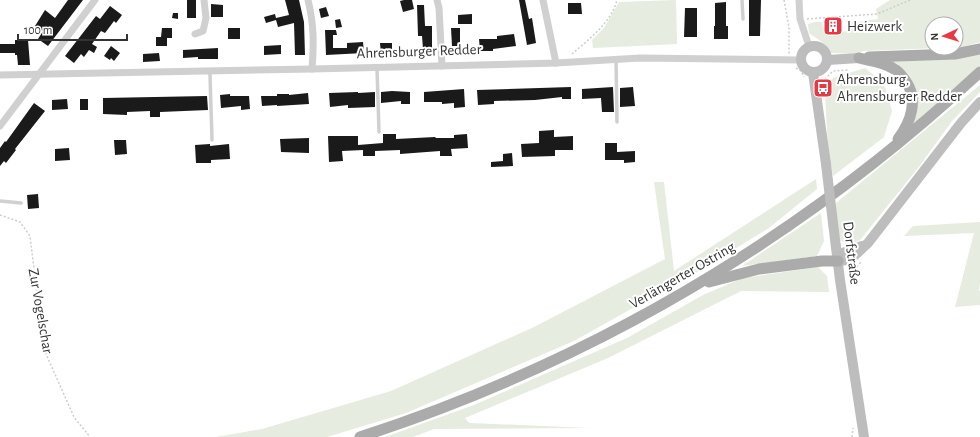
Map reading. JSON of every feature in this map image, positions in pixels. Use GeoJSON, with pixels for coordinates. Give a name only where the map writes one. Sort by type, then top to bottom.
{"type":"FeatureCollection","features":[{"type":"Feature","properties":{"kind":"main road"},"geometry":{"type":"LineString","coordinates":[[859,58],[878,56],[955,54],[980,49]]}},
{"type":"Feature","properties":{"kind":"main road"},"geometry":{"type":"LineString","coordinates":[[859,58],[880,62],[894,68],[904,78],[910,90],[913,105],[910,120],[903,133],[889,151]]}},
{"type":"Feature","properties":{"kind":"main road","name":"Verlängerter Ostring"},"geometry":{"type":"LineString","coordinates":[[360,437],[423,416],[495,388],[637,319],[697,285],[742,258],[791,224],[889,151],[980,72]]}},
{"type":"Feature","properties":{"kind":"main road"},"geometry":{"type":"LineString","coordinates":[[697,285],[760,269],[838,258]]}},
{"type":"Feature","properties":{"kind":"street"},"geometry":{"type":"LineString","coordinates":[[0,126],[95,0]]}},
{"type":"Feature","properties":{"kind":"street"},"geometry":{"type":"LineString","coordinates":[[195,34],[203,31],[206,18],[204,0]]}},
{"type":"Feature","properties":{"kind":"street"},"geometry":{"type":"LineString","coordinates":[[308,0],[312,17],[314,42],[312,69]]}},
{"type":"Feature","properties":{"kind":"street"},"geometry":{"type":"LineString","coordinates":[[437,0],[439,8],[442,66]]}},
{"type":"Feature","properties":{"kind":"street"},"geometry":{"type":"LineString","coordinates":[[543,0],[556,63]]}},
{"type":"Feature","properties":{"kind":"street"},"geometry":{"type":"LineString","coordinates":[[799,0],[800,19],[809,46]]}},
{"type":"Feature","properties":{"kind":"street"},"geometry":{"type":"LineString","coordinates":[[809,46],[814,46],[822,48],[827,55],[828,60],[823,69],[818,72],[814,78],[803,67],[800,60],[803,52],[809,46]]}},
{"type":"Feature","properties":{"kind":"street","name":"Ahrensburger Redder"},"geometry":{"type":"LineString","coordinates":[[0,75],[377,68],[556,63],[640,58],[800,60]]}},
{"type":"Feature","properties":{"kind":"street"},"geometry":{"type":"LineString","coordinates":[[828,60],[859,58]]}},
{"type":"Feature","properties":{"kind":"street","name":"Dorfstraße"},"geometry":{"type":"LineString","coordinates":[[814,78],[864,437]]}},
{"type":"Feature","properties":{"kind":"street"},"geometry":{"type":"LineString","coordinates":[[838,258],[846,261],[868,243],[980,102]]}},
{"type":"Feature","properties":{"kind":"lane"},"geometry":{"type":"LineString","coordinates":[[742,0],[743,19]]}},
{"type":"Feature","properties":{"kind":"lane"},"geometry":{"type":"LineString","coordinates":[[616,59],[617,122]]}},
{"type":"Feature","properties":{"kind":"lane"},"geometry":{"type":"LineString","coordinates":[[377,68],[379,132]]}},
{"type":"Feature","properties":{"kind":"lane"},"geometry":{"type":"LineString","coordinates":[[208,71],[210,75],[212,140]]}},
{"type":"Feature","properties":{"kind":"lane"},"geometry":{"type":"LineString","coordinates":[[0,201],[21,203]]}},
{"type":"Feature","properties":{"kind":"path"},"geometry":{"type":"LineString","coordinates":[[569,57],[602,27],[617,0]]}},
{"type":"Feature","properties":{"kind":"path"},"geometry":{"type":"LineString","coordinates":[[784,0],[789,27],[790,60]]}},
{"type":"Feature","properties":{"kind":"path"},"geometry":{"type":"LineString","coordinates":[[800,19],[877,14],[910,0]]}},
{"type":"Feature","properties":{"kind":"path"},"geometry":{"type":"LineString","coordinates":[[814,78],[823,82],[833,71],[848,70]]}},
{"type":"Feature","properties":{"kind":"path","name":"Zur Vogelschar"},"geometry":{"type":"LineString","coordinates":[[0,215],[20,222],[30,236],[46,354],[74,417],[90,437]]}},
{"type":"Feature","properties":{"kind":"shaded area"},"geometry":{"type":"Polygon","coordinates":[[[676,0],[677,44],[593,48],[592,40],[604,28],[619,2],[676,0]]]}},
{"type":"Feature","properties":{"kind":"shaded area"},"geometry":{"type":"Polygon","coordinates":[[[890,0],[980,0],[980,42],[964,46],[964,16],[924,16],[924,49],[863,51],[858,54],[831,53],[822,42],[809,33],[808,24],[815,22],[822,22],[824,34],[847,31],[849,23],[878,19],[876,9],[890,0]]]}},
{"type":"Feature","properties":{"kind":"shaded area"},"geometry":{"type":"Polygon","coordinates":[[[980,51],[980,65],[908,130],[916,97],[884,60],[927,56],[964,56],[964,52],[980,51]]]}},
{"type":"Feature","properties":{"kind":"shaded area"},"geometry":{"type":"Polygon","coordinates":[[[865,68],[885,87],[892,111],[884,137],[833,176],[828,149],[825,94],[833,78],[865,68]]]}},
{"type":"Feature","properties":{"kind":"shaded area"},"geometry":{"type":"Polygon","coordinates":[[[980,85],[980,92],[952,121],[918,168],[860,240],[848,245],[840,240],[836,219],[836,203],[980,85]]]}},
{"type":"Feature","properties":{"kind":"shaded area"},"geometry":{"type":"Polygon","coordinates":[[[816,179],[817,189],[769,228],[697,272],[574,341],[406,413],[327,437],[216,437],[262,429],[391,391],[532,328],[665,259],[654,182],[664,182],[674,271],[816,179]]]}},
{"type":"Feature","properties":{"kind":"shaded area"},"geometry":{"type":"Polygon","coordinates":[[[821,213],[824,241],[817,256],[742,266],[821,213]]]}},
{"type":"Feature","properties":{"kind":"shaded area"},"geometry":{"type":"Polygon","coordinates":[[[980,222],[980,305],[955,307],[974,233],[904,236],[913,226],[980,222]]]}},
{"type":"Feature","properties":{"kind":"shaded area"},"geometry":{"type":"Polygon","coordinates":[[[818,267],[827,276],[829,292],[741,291],[608,358],[465,418],[469,423],[590,428],[434,429],[413,437],[385,437],[474,405],[627,338],[703,295],[743,278],[818,267]]]}},
{"type":"Feature","properties":{"kind":"building"},"geometry":{"type":"Polygon","coordinates":[[[68,0],[83,0],[48,46],[38,39],[43,31],[35,26],[45,10],[55,18],[68,0]]]}},
{"type":"Feature","properties":{"kind":"building"},"geometry":{"type":"Polygon","coordinates":[[[187,0],[196,0],[196,18],[187,18],[187,0]]]}},
{"type":"Feature","properties":{"kind":"building"},"geometry":{"type":"Polygon","coordinates":[[[285,0],[299,0],[304,22],[305,55],[295,55],[294,23],[278,27],[276,20],[266,23],[264,17],[275,14],[276,18],[289,15],[285,0]]]}},
{"type":"Feature","properties":{"kind":"building"},"geometry":{"type":"Polygon","coordinates":[[[412,0],[414,9],[403,12],[400,1],[412,0]]]}},
{"type":"Feature","properties":{"kind":"building"},"geometry":{"type":"Polygon","coordinates":[[[519,0],[525,0],[529,19],[532,18],[536,43],[527,45],[519,0]]]}},
{"type":"Feature","properties":{"kind":"building"},"geometry":{"type":"Polygon","coordinates":[[[749,0],[761,0],[760,36],[749,36],[749,0]]]}},
{"type":"Feature","properties":{"kind":"building"},"geometry":{"type":"Polygon","coordinates":[[[726,2],[726,26],[728,26],[728,39],[714,39],[715,3],[726,2]]]}},
{"type":"Feature","properties":{"kind":"building"},"geometry":{"type":"Polygon","coordinates":[[[568,3],[581,3],[582,14],[568,14],[568,3]]]}},
{"type":"Feature","properties":{"kind":"building"},"geometry":{"type":"Polygon","coordinates":[[[211,4],[223,5],[223,17],[211,17],[211,4]]]}},
{"type":"Feature","properties":{"kind":"building"},"geometry":{"type":"Polygon","coordinates":[[[417,5],[424,5],[425,26],[432,26],[432,49],[423,49],[422,36],[418,36],[417,5]]]}},
{"type":"Feature","properties":{"kind":"building"},"geometry":{"type":"Polygon","coordinates":[[[110,6],[122,15],[116,23],[114,21],[105,33],[101,31],[92,44],[97,47],[94,53],[89,50],[84,57],[81,54],[74,63],[65,56],[96,16],[100,19],[110,6]]]}},
{"type":"Feature","properties":{"kind":"building"},"geometry":{"type":"Polygon","coordinates":[[[326,7],[329,16],[321,18],[319,9],[326,7]]]}},
{"type":"Feature","properties":{"kind":"building"},"geometry":{"type":"Polygon","coordinates":[[[685,8],[697,8],[697,37],[684,37],[685,8]]]}},
{"type":"Feature","properties":{"kind":"building"},"geometry":{"type":"Polygon","coordinates":[[[173,13],[178,13],[178,19],[172,18],[173,13]]]}},
{"type":"Feature","properties":{"kind":"building"},"geometry":{"type":"Polygon","coordinates":[[[472,14],[472,24],[458,24],[458,15],[472,14]]]}},
{"type":"Feature","properties":{"kind":"building"},"geometry":{"type":"Polygon","coordinates":[[[340,19],[342,27],[336,28],[335,20],[340,19]]]}},
{"type":"Feature","properties":{"kind":"building","name":"Heizwerk"},"geometry":{"type":"Polygon","coordinates":[[[826,21],[839,21],[839,30],[826,31],[826,21]]]}},
{"type":"Feature","properties":{"kind":"building"},"geometry":{"type":"Polygon","coordinates":[[[162,28],[172,28],[172,38],[167,38],[167,46],[156,46],[156,37],[161,37],[162,28]]]}},
{"type":"Feature","properties":{"kind":"building"},"geometry":{"type":"Polygon","coordinates":[[[228,28],[240,28],[240,39],[228,39],[228,28]]]}},
{"type":"Feature","properties":{"kind":"building"},"geometry":{"type":"Polygon","coordinates":[[[451,28],[460,28],[460,46],[452,46],[451,28]]]}},
{"type":"Feature","properties":{"kind":"building"},"geometry":{"type":"Polygon","coordinates":[[[325,30],[336,30],[337,35],[333,35],[333,48],[347,48],[347,43],[363,42],[364,53],[326,55],[325,30]]]}},
{"type":"Feature","properties":{"kind":"building"},"geometry":{"type":"Polygon","coordinates":[[[514,34],[516,46],[493,49],[493,51],[480,51],[479,39],[497,39],[497,36],[514,34]]]}},
{"type":"Feature","properties":{"kind":"building"},"geometry":{"type":"Polygon","coordinates":[[[15,40],[28,40],[30,65],[18,65],[17,55],[15,55],[15,53],[0,53],[0,44],[15,44],[15,40]]]}},
{"type":"Feature","properties":{"kind":"building"},"geometry":{"type":"Polygon","coordinates":[[[380,43],[392,43],[392,54],[381,54],[380,43]]]}},
{"type":"Feature","properties":{"kind":"building"},"geometry":{"type":"Polygon","coordinates":[[[281,45],[281,54],[264,55],[264,46],[281,45]]]}},
{"type":"Feature","properties":{"kind":"building"},"geometry":{"type":"Polygon","coordinates":[[[111,46],[120,53],[114,61],[111,58],[110,60],[104,56],[111,46]]]}},
{"type":"Feature","properties":{"kind":"building"},"geometry":{"type":"Polygon","coordinates":[[[218,48],[218,59],[198,59],[198,57],[183,58],[183,50],[218,48]]]}},
{"type":"Feature","properties":{"kind":"building"},"geometry":{"type":"Polygon","coordinates":[[[159,53],[160,61],[143,62],[143,54],[159,53]]]}},
{"type":"Feature","properties":{"kind":"building"},"geometry":{"type":"Polygon","coordinates":[[[571,87],[571,99],[562,99],[562,97],[535,100],[494,101],[494,104],[478,105],[477,90],[571,87]]]}},
{"type":"Feature","properties":{"kind":"building"},"geometry":{"type":"Polygon","coordinates":[[[613,87],[614,112],[602,112],[601,98],[582,99],[582,89],[613,87]]]}},
{"type":"Feature","properties":{"kind":"building"},"geometry":{"type":"Polygon","coordinates":[[[633,87],[635,106],[620,107],[620,88],[633,87]]]}},
{"type":"Feature","properties":{"kind":"building"},"geometry":{"type":"Polygon","coordinates":[[[464,89],[465,107],[454,108],[454,103],[442,104],[442,102],[424,102],[424,92],[464,89]]]}},
{"type":"Feature","properties":{"kind":"building"},"geometry":{"type":"Polygon","coordinates":[[[375,92],[375,107],[348,108],[348,105],[330,107],[329,93],[375,92]]]}},
{"type":"Feature","properties":{"kind":"building"},"geometry":{"type":"Polygon","coordinates":[[[381,92],[410,92],[410,104],[401,104],[401,101],[381,103],[381,92]]]}},
{"type":"Feature","properties":{"kind":"building"},"geometry":{"type":"Polygon","coordinates":[[[308,93],[309,104],[262,106],[261,96],[308,93]]]}},
{"type":"Feature","properties":{"kind":"building"},"geometry":{"type":"Polygon","coordinates":[[[230,94],[230,96],[249,96],[250,109],[241,110],[241,106],[221,108],[220,95],[230,94]]]}},
{"type":"Feature","properties":{"kind":"building"},"geometry":{"type":"Polygon","coordinates":[[[207,96],[208,110],[160,112],[160,117],[150,117],[150,111],[127,112],[127,115],[103,114],[103,98],[207,96]]]}},
{"type":"Feature","properties":{"kind":"building"},"geometry":{"type":"Polygon","coordinates":[[[67,99],[68,109],[52,110],[52,100],[67,99]]]}},
{"type":"Feature","properties":{"kind":"building"},"geometry":{"type":"Polygon","coordinates":[[[80,99],[88,99],[88,110],[80,110],[80,99]]]}},
{"type":"Feature","properties":{"kind":"building"},"geometry":{"type":"Polygon","coordinates":[[[34,103],[45,111],[15,149],[16,150],[6,163],[4,161],[0,166],[0,148],[34,103]]]}},
{"type":"Feature","properties":{"kind":"building"},"geometry":{"type":"Polygon","coordinates":[[[554,130],[554,137],[573,136],[573,150],[555,150],[555,156],[522,157],[521,144],[539,143],[539,131],[554,130]]]}},
{"type":"Feature","properties":{"kind":"building"},"geometry":{"type":"Polygon","coordinates":[[[383,134],[396,134],[396,139],[435,137],[454,138],[454,135],[467,134],[468,148],[451,149],[452,156],[440,156],[440,151],[400,154],[400,150],[375,151],[375,156],[363,156],[363,150],[342,151],[343,161],[329,162],[328,136],[358,136],[358,145],[383,143],[383,134]]]}},
{"type":"Feature","properties":{"kind":"building"},"geometry":{"type":"Polygon","coordinates":[[[309,138],[309,153],[281,152],[280,139],[309,138]]]}},
{"type":"Feature","properties":{"kind":"building"},"geometry":{"type":"Polygon","coordinates":[[[114,140],[126,140],[127,154],[115,155],[114,140]]]}},
{"type":"Feature","properties":{"kind":"building"},"geometry":{"type":"Polygon","coordinates":[[[605,143],[617,143],[617,152],[635,151],[635,162],[624,163],[624,160],[605,160],[605,143]]]}},
{"type":"Feature","properties":{"kind":"building"},"geometry":{"type":"Polygon","coordinates":[[[210,144],[210,146],[229,144],[230,159],[211,160],[211,163],[196,163],[195,145],[210,144]]]}},
{"type":"Feature","properties":{"kind":"building"},"geometry":{"type":"Polygon","coordinates":[[[69,148],[70,160],[55,161],[55,149],[69,148]]]}},
{"type":"Feature","properties":{"kind":"building"},"geometry":{"type":"Polygon","coordinates":[[[512,153],[513,166],[491,167],[491,162],[503,161],[503,154],[512,153]]]}},
{"type":"Feature","properties":{"kind":"building"},"geometry":{"type":"Polygon","coordinates":[[[38,194],[39,208],[28,209],[27,195],[38,194]]]}},
{"type":"Feature","properties":{"kind":"place","name":"Heizwerk"},"geometry":{"type":"Point","coordinates":[833,26]}},
{"type":"Feature","properties":{"kind":"place","name":"Ahrensburg, Ahrensburger Redder"},"geometry":{"type":"Point","coordinates":[823,88]}}]}
